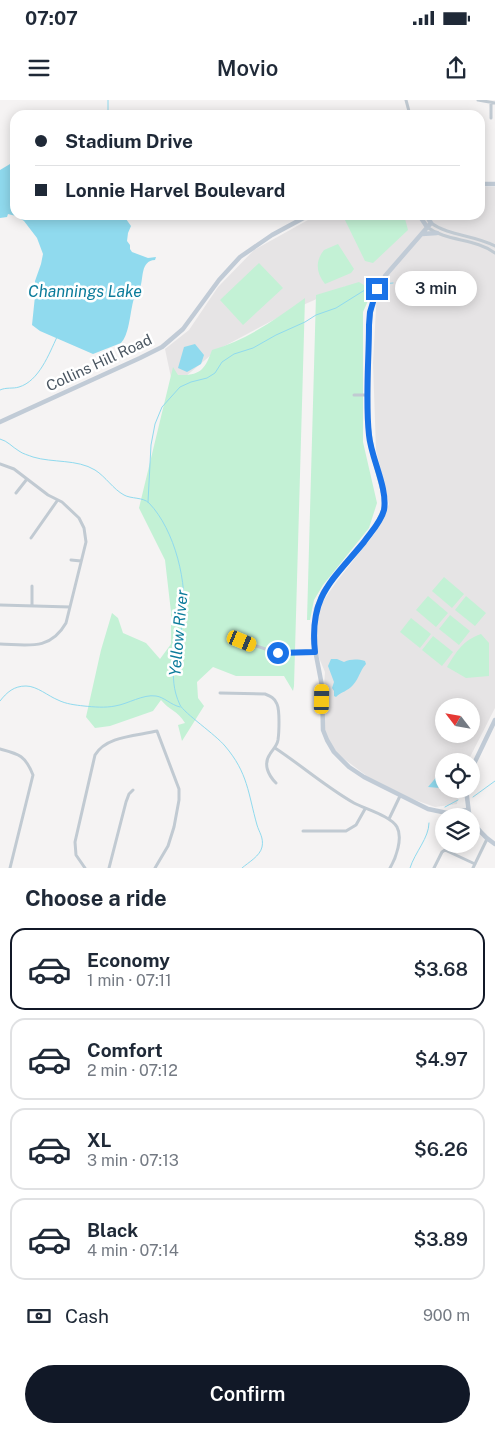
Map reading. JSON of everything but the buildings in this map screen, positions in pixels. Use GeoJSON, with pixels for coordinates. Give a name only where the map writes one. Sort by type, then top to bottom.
{"type":"FeatureCollection","features":[{"type":"Feature","properties":{"kind":"street"},"geometry":{"type":"LineString","coordinates":[[478,100],[493,103],[491,118]]}},
{"type":"Feature","properties":{"kind":"street","name":"Collins Hill Road"},"geometry":{"type":"LineString","coordinates":[[0,422],[162,347],[183,329],[232,264],[253,247],[300,220]]}},
{"type":"Feature","properties":{"kind":"street"},"geometry":{"type":"LineString","coordinates":[[428,220],[429,225],[437,233]]}},
{"type":"Feature","properties":{"kind":"street"},"geometry":{"type":"LineString","coordinates":[[420,234],[422,221],[442,230],[484,240],[495,246]]}},
{"type":"Feature","properties":{"kind":"street"},"geometry":{"type":"LineString","coordinates":[[429,225],[385,276],[373,299],[369,325],[369,438],[383,490],[384,509],[375,528],[320,597],[314,620],[315,652],[320,675],[322,725],[327,740],[334,752],[349,767],[368,780],[435,811]]}},
{"type":"Feature","properties":{"kind":"street"},"geometry":{"type":"LineString","coordinates":[[420,234],[437,233],[478,244],[495,253]]}},
{"type":"Feature","properties":{"kind":"street"},"geometry":{"type":"LineString","coordinates":[[354,395],[368,395]]}},
{"type":"Feature","properties":{"kind":"street"},"geometry":{"type":"LineString","coordinates":[[0,464],[14,469],[72,510],[84,528],[86,542],[70,608],[63,628],[52,640],[38,645],[0,644]]}},
{"type":"Feature","properties":{"kind":"street"},"geometry":{"type":"LineString","coordinates":[[16,493],[27,479]]}},
{"type":"Feature","properties":{"kind":"street"},"geometry":{"type":"LineString","coordinates":[[31,538],[57,500]]}},
{"type":"Feature","properties":{"kind":"street"},"geometry":{"type":"LineString","coordinates":[[71,560],[81,561]]}},
{"type":"Feature","properties":{"kind":"street"},"geometry":{"type":"LineString","coordinates":[[32,586],[32,605]]}},
{"type":"Feature","properties":{"kind":"street"},"geometry":{"type":"LineString","coordinates":[[0,605],[70,608]]}},
{"type":"Feature","properties":{"kind":"street"},"geometry":{"type":"LineString","coordinates":[[242,641],[278,653],[315,652]]}},
{"type":"Feature","properties":{"kind":"street"},"geometry":{"type":"LineString","coordinates":[[220,693],[265,694],[274,699],[278,707],[278,742],[268,755],[266,763],[269,775],[276,783]]}},
{"type":"Feature","properties":{"kind":"street"},"geometry":{"type":"LineString","coordinates":[[479,753],[495,720]]}},
{"type":"Feature","properties":{"kind":"street"},"geometry":{"type":"LineString","coordinates":[[86,868],[76,855],[75,842],[94,755],[98,749],[108,742],[157,731],[179,789],[179,800],[174,828],[168,846],[155,868]]}},
{"type":"Feature","properties":{"kind":"street"},"geometry":{"type":"LineString","coordinates":[[275,748],[352,802],[389,819],[397,828],[399,835],[394,862],[390,868]]}},
{"type":"Feature","properties":{"kind":"street"},"geometry":{"type":"LineString","coordinates":[[0,749],[19,754],[28,761],[33,775],[10,868]]}},
{"type":"Feature","properties":{"kind":"street"},"geometry":{"type":"LineString","coordinates":[[109,868],[126,802],[133,790]]}},
{"type":"Feature","properties":{"kind":"street"},"geometry":{"type":"LineString","coordinates":[[389,819],[400,796]]}},
{"type":"Feature","properties":{"kind":"street"},"geometry":{"type":"LineString","coordinates":[[303,830],[346,831],[356,824],[365,809]]}},
{"type":"Feature","properties":{"kind":"street"},"geometry":{"type":"LineString","coordinates":[[480,831],[495,844]]}},
{"type":"Feature","properties":{"kind":"street"},"geometry":{"type":"LineString","coordinates":[[434,868],[442,852],[445,850],[474,866],[487,839]]}},
{"type":"Feature","properties":{"kind":"shaded area"},"geometry":{"type":"Polygon","coordinates":[[[485,187],[495,187],[495,708],[480,737],[480,698],[435,698],[435,743],[477,743],[472,753],[435,753],[435,798],[458,798],[457,804],[435,807],[384,789],[331,749],[321,725],[325,672],[314,646],[319,607],[375,533],[389,504],[376,450],[373,363],[377,291],[346,286],[294,309],[217,350],[173,387],[165,349],[189,330],[218,287],[254,250],[308,220],[485,220],[485,187]]]}},
{"type":"Feature","properties":{"kind":"green space"},"geometry":{"type":"Polygon","coordinates":[[[345,220],[405,220],[408,230],[373,263],[365,261],[345,220]]]}},
{"type":"Feature","properties":{"kind":"green space"},"geometry":{"type":"Polygon","coordinates":[[[338,244],[354,269],[351,273],[325,284],[318,271],[319,258],[324,250],[338,244]]]}},
{"type":"Feature","properties":{"kind":"green space"},"geometry":{"type":"Polygon","coordinates":[[[259,263],[283,288],[243,325],[220,300],[259,263]]]}},
{"type":"Feature","properties":{"kind":"green space"},"geometry":{"type":"Polygon","coordinates":[[[359,282],[370,289],[371,294],[363,312],[363,442],[377,503],[369,528],[323,585],[314,600],[310,620],[307,620],[316,295],[359,282]]]}},
{"type":"Feature","properties":{"kind":"green space"},"geometry":{"type":"Polygon","coordinates":[[[305,298],[293,691],[284,676],[236,676],[213,667],[197,682],[198,698],[204,706],[182,741],[178,725],[185,723],[161,700],[153,711],[110,726],[95,728],[86,717],[101,650],[112,613],[118,618],[123,633],[146,643],[160,659],[171,644],[171,612],[165,560],[139,508],[173,367],[178,375],[197,373],[204,367],[212,350],[249,335],[305,298]]]}},
{"type":"Feature","properties":{"kind":"green space"},"geometry":{"type":"Polygon","coordinates":[[[444,577],[464,594],[452,608],[432,591],[444,577]]]}},
{"type":"Feature","properties":{"kind":"green space"},"geometry":{"type":"Polygon","coordinates":[[[428,596],[448,613],[436,627],[416,610],[428,596]]]}},
{"type":"Feature","properties":{"kind":"green space"},"geometry":{"type":"Polygon","coordinates":[[[466,596],[486,613],[475,626],[455,610],[466,596]]]}},
{"type":"Feature","properties":{"kind":"green space"},"geometry":{"type":"Polygon","coordinates":[[[450,615],[470,631],[459,645],[439,629],[450,615]]]}},
{"type":"Feature","properties":{"kind":"green space"},"geometry":{"type":"Polygon","coordinates":[[[411,618],[431,634],[420,648],[400,632],[411,618]]]}},
{"type":"Feature","properties":{"kind":"green space"},"geometry":{"type":"Polygon","coordinates":[[[481,634],[489,643],[489,676],[466,678],[447,667],[457,651],[465,643],[481,634]]]}},
{"type":"Feature","properties":{"kind":"green space"},"geometry":{"type":"Polygon","coordinates":[[[433,636],[453,652],[442,666],[422,650],[433,636]]]}},
{"type":"Feature","properties":{"kind":"water","name":"Channings Lake"},"geometry":{"type":"Polygon","coordinates":[[[10,164],[10,214],[0,218],[0,170],[10,164]]]}},
{"type":"Feature","properties":{"kind":"water","name":"Channings Lake"},"geometry":{"type":"Polygon","coordinates":[[[22,220],[127,220],[131,226],[127,241],[132,252],[148,258],[156,257],[155,260],[147,263],[143,271],[140,288],[134,298],[128,330],[121,343],[93,354],[40,331],[32,325],[35,281],[43,254],[37,238],[22,220]]]}},
{"type":"Feature","properties":{"kind":"water"},"geometry":{"type":"Polygon","coordinates":[[[195,344],[204,355],[201,364],[187,372],[178,368],[184,347],[195,344]]]}},
{"type":"Feature","properties":{"kind":"water"},"geometry":{"type":"Polygon","coordinates":[[[331,659],[344,662],[359,660],[365,661],[366,664],[353,685],[336,697],[332,688],[334,682],[328,666],[331,659]]]}},
{"type":"Feature","properties":{"kind":"water"},"geometry":{"type":"Polygon","coordinates":[[[435,779],[435,788],[428,787],[435,779]]]}},
{"type":"Feature","properties":{"kind":"waterway"},"geometry":{"type":"LineString","coordinates":[[108,100],[108,110]]}},
{"type":"Feature","properties":{"kind":"waterway"},"geometry":{"type":"LineString","coordinates":[[382,284],[393,283]]}},
{"type":"Feature","properties":{"kind":"waterway"},"geometry":{"type":"LineString","coordinates":[[148,502],[151,445],[155,424],[162,407],[180,387],[207,378],[215,373],[222,362],[234,354],[253,348],[316,315],[336,308],[368,288],[378,285]]}},
{"type":"Feature","properties":{"kind":"waterway","name":"Yellow River"},"geometry":{"type":"LineString","coordinates":[[0,390],[19,387],[32,379],[47,359],[57,337]]}},
{"type":"Feature","properties":{"kind":"waterway","name":"Yellow River"},"geometry":{"type":"LineString","coordinates":[[0,439],[33,457],[81,464],[95,470],[124,495],[149,503],[166,528],[178,558],[184,606],[174,662],[173,673],[176,694],[183,709],[225,746],[243,774],[262,838],[262,844],[259,853],[242,868]]}},
{"type":"Feature","properties":{"kind":"waterway"},"geometry":{"type":"LineString","coordinates":[[0,701],[11,690],[30,686],[61,701],[77,705],[111,707],[151,696],[159,697],[180,707]]}},
{"type":"Feature","properties":{"kind":"waterway"},"geometry":{"type":"LineString","coordinates":[[480,792],[495,781]]}},
{"type":"Feature","properties":{"kind":"waterway"},"geometry":{"type":"LineString","coordinates":[[445,807],[458,800]]}},
{"type":"Feature","properties":{"kind":"waterway"},"geometry":{"type":"LineString","coordinates":[[410,868],[427,834],[429,823]]}},
{"type":"Feature","properties":{"kind":"route"},"geometry":{"type":"LineString","coordinates":[[278,653],[315,652],[313,639],[314,620],[320,597],[375,528],[384,509],[384,496],[369,438],[368,424],[369,325],[370,312],[377,289]]}}]}
